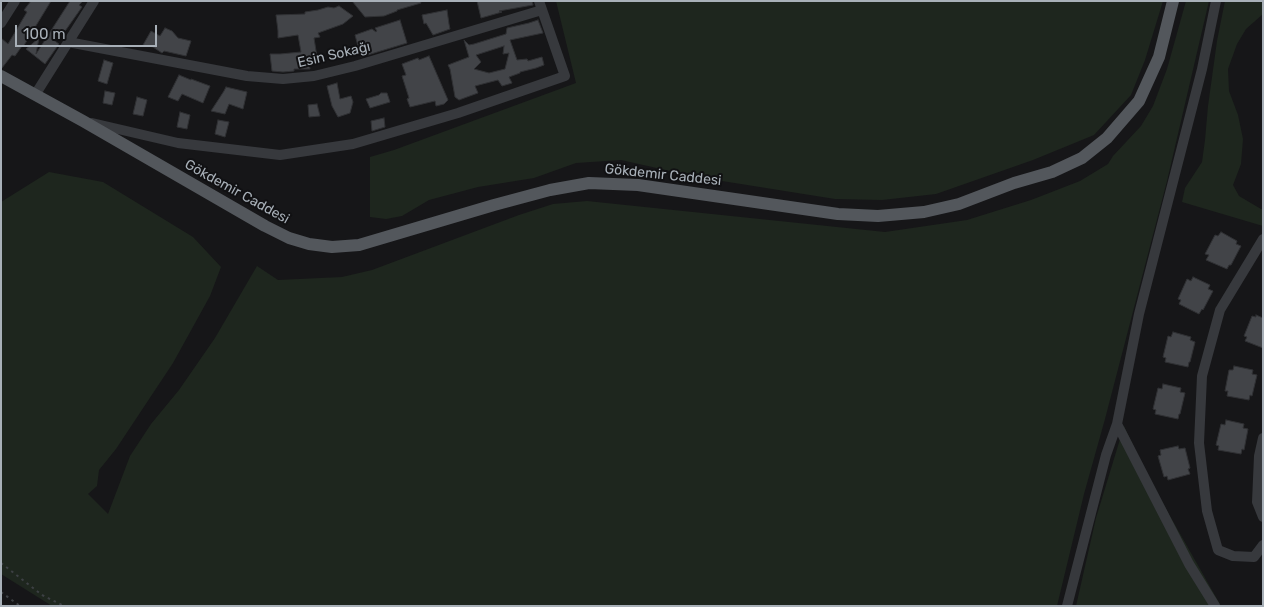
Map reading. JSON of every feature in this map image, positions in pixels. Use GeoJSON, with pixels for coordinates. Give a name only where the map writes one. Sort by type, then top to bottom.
{"type":"FeatureCollection","features":[{"type":"Feature","properties":{"kind":"main road","name":"Gökdemir Caddesi"},"geometry":{"type":"LineString","coordinates":[[1,76],[265,226],[289,238],[309,244],[332,247],[359,245],[531,195],[589,183],[638,185],[838,214],[878,216],[924,212],[959,204],[1014,183],[1052,172],[1082,158],[1107,138],[1139,101],[1158,57],[1173,1]]}},
{"type":"Feature","properties":{"kind":"street"},"geometry":{"type":"LineString","coordinates":[[1,23],[15,1]]}},
{"type":"Feature","properties":{"kind":"street"},"geometry":{"type":"LineString","coordinates":[[35,95],[94,1]]}},
{"type":"Feature","properties":{"kind":"street"},"geometry":{"type":"LineString","coordinates":[[1067,606],[1106,456],[1117,424],[1139,314],[1200,78],[1216,1]]}},
{"type":"Feature","properties":{"kind":"street","name":"Esin Sokağı"},"geometry":{"type":"LineString","coordinates":[[68,42],[247,76],[283,79],[314,76],[355,66],[540,6]]}},
{"type":"Feature","properties":{"kind":"street","name":"Gökdemir Caddesi"},"geometry":{"type":"LineString","coordinates":[[83,121],[178,143],[280,155],[352,144],[458,113],[565,76],[540,6]]}},
{"type":"Feature","properties":{"kind":"street"},"geometry":{"type":"LineString","coordinates":[[1263,238],[1220,310],[1202,376],[1199,443],[1207,511],[1218,550],[1233,556],[1254,557],[1263,545]]}},
{"type":"Feature","properties":{"kind":"street"},"geometry":{"type":"LineString","coordinates":[[1117,424],[1189,564],[1215,606]]}},
{"type":"Feature","properties":{"kind":"street"},"geometry":{"type":"LineString","coordinates":[[1263,438],[1259,456],[1257,502],[1263,518]]}},
{"type":"Feature","properties":{"kind":"path"},"geometry":{"type":"LineString","coordinates":[[1,563],[42,595],[64,606]]}},
{"type":"Feature","properties":{"kind":"path"},"geometry":{"type":"LineString","coordinates":[[1,592],[20,606]]}},
{"type":"Feature","properties":{"kind":"shaded area"},"geometry":{"type":"Polygon","coordinates":[[[556,1],[1163,1],[1145,60],[1131,95],[1094,135],[1033,160],[936,194],[882,200],[835,199],[697,177],[621,160],[576,163],[534,178],[478,187],[429,200],[402,216],[386,219],[370,217],[370,157],[394,150],[576,83],[556,1]]]}},
{"type":"Feature","properties":{"kind":"shaded area"},"geometry":{"type":"Polygon","coordinates":[[[1186,1],[1209,1],[1167,181],[1084,494],[1057,606],[52,606],[1,574],[1,202],[49,172],[103,182],[193,237],[221,267],[210,296],[173,363],[116,449],[99,470],[97,486],[88,494],[108,514],[130,456],[151,424],[179,390],[215,338],[257,266],[278,280],[342,277],[372,270],[553,204],[587,201],[885,232],[967,220],[1031,200],[1080,181],[1108,164],[1141,126],[1153,106],[1167,69],[1186,1]]]}},
{"type":"Feature","properties":{"kind":"shaded area"},"geometry":{"type":"Polygon","coordinates":[[[1225,1],[1263,1],[1263,14],[1246,29],[1237,44],[1228,69],[1229,91],[1238,115],[1243,139],[1241,164],[1233,185],[1239,196],[1263,209],[1263,226],[1182,202],[1185,188],[1202,162],[1217,41],[1225,1]]]}},
{"type":"Feature","properties":{"kind":"shaded area"},"geometry":{"type":"Polygon","coordinates":[[[1124,426],[1145,470],[1221,606],[1076,606],[1096,518],[1124,426]]]}},
{"type":"Feature","properties":{"kind":"building"},"geometry":{"type":"Polygon","coordinates":[[[31,1],[51,1],[23,47],[15,56],[12,55],[1,68],[1,38],[8,44],[27,12],[24,10],[31,1]]]}},
{"type":"Feature","properties":{"kind":"building"},"geometry":{"type":"Polygon","coordinates":[[[70,1],[83,1],[79,5],[82,7],[63,34],[52,39],[59,44],[45,64],[26,49],[39,38],[36,54],[70,1]]]}},
{"type":"Feature","properties":{"kind":"building"},"geometry":{"type":"Polygon","coordinates":[[[352,1],[420,1],[421,3],[384,16],[365,17],[352,1]]]}},
{"type":"Feature","properties":{"kind":"building"},"geometry":{"type":"Polygon","coordinates":[[[477,1],[532,1],[533,5],[499,11],[502,12],[481,18],[477,1]]]}},
{"type":"Feature","properties":{"kind":"building"},"geometry":{"type":"Polygon","coordinates":[[[339,6],[353,16],[343,24],[318,33],[320,37],[314,38],[317,57],[308,58],[310,69],[294,69],[294,71],[283,72],[272,71],[270,54],[301,52],[298,35],[278,38],[276,15],[305,14],[305,12],[339,6]]]}},
{"type":"Feature","properties":{"kind":"building"},"geometry":{"type":"Polygon","coordinates":[[[447,10],[450,29],[433,35],[426,23],[424,24],[422,15],[447,10]]]}},
{"type":"Feature","properties":{"kind":"building"},"geometry":{"type":"Polygon","coordinates":[[[400,20],[407,43],[361,57],[355,35],[372,29],[376,32],[375,28],[400,20]]]}},
{"type":"Feature","properties":{"kind":"building"},"geometry":{"type":"Polygon","coordinates":[[[538,20],[543,33],[510,40],[517,60],[527,59],[528,61],[542,57],[544,65],[509,77],[512,83],[502,86],[498,80],[475,86],[478,93],[459,100],[455,97],[448,65],[469,57],[464,40],[469,45],[474,44],[506,34],[507,28],[538,20]],[[504,46],[476,55],[481,62],[474,69],[489,73],[505,69],[509,53],[503,54],[504,46]]]}},
{"type":"Feature","properties":{"kind":"building"},"geometry":{"type":"Polygon","coordinates":[[[165,28],[172,31],[178,38],[191,41],[186,56],[164,51],[162,53],[153,47],[143,45],[151,31],[160,36],[165,28]]]}},
{"type":"Feature","properties":{"kind":"building"},"geometry":{"type":"Polygon","coordinates":[[[429,56],[448,100],[444,104],[436,106],[435,101],[410,107],[402,76],[406,75],[402,64],[429,56]]]}},
{"type":"Feature","properties":{"kind":"building"},"geometry":{"type":"Polygon","coordinates":[[[104,60],[113,63],[107,84],[98,81],[104,60]]]}},
{"type":"Feature","properties":{"kind":"building"},"geometry":{"type":"Polygon","coordinates":[[[179,75],[210,86],[203,103],[182,94],[178,101],[168,97],[179,75]]]}},
{"type":"Feature","properties":{"kind":"building"},"geometry":{"type":"Polygon","coordinates":[[[337,83],[340,99],[351,96],[353,102],[350,113],[338,117],[332,106],[327,86],[337,83]]]}},
{"type":"Feature","properties":{"kind":"building"},"geometry":{"type":"Polygon","coordinates":[[[226,87],[247,92],[243,109],[229,104],[225,114],[211,111],[224,91],[226,87]]]}},
{"type":"Feature","properties":{"kind":"building"},"geometry":{"type":"Polygon","coordinates":[[[105,91],[115,93],[112,105],[103,103],[105,91]]]}},
{"type":"Feature","properties":{"kind":"building"},"geometry":{"type":"Polygon","coordinates":[[[381,93],[387,93],[390,102],[370,108],[366,99],[381,93]]]}},
{"type":"Feature","properties":{"kind":"building"},"geometry":{"type":"Polygon","coordinates":[[[137,97],[147,100],[143,116],[133,114],[137,97]]]}},
{"type":"Feature","properties":{"kind":"building"},"geometry":{"type":"Polygon","coordinates":[[[317,104],[320,116],[309,117],[308,105],[317,104]]]}},
{"type":"Feature","properties":{"kind":"building"},"geometry":{"type":"Polygon","coordinates":[[[180,112],[190,115],[187,129],[177,127],[180,112]]]}},
{"type":"Feature","properties":{"kind":"building"},"geometry":{"type":"Polygon","coordinates":[[[384,118],[385,127],[372,131],[371,121],[384,118]]]}},
{"type":"Feature","properties":{"kind":"building"},"geometry":{"type":"Polygon","coordinates":[[[218,120],[229,122],[225,137],[215,134],[218,120]]]}},
{"type":"Feature","properties":{"kind":"building"},"geometry":{"type":"Polygon","coordinates":[[[1221,232],[1237,241],[1236,244],[1241,246],[1227,269],[1206,260],[1209,255],[1205,254],[1215,235],[1218,236],[1221,232]]]}},
{"type":"Feature","properties":{"kind":"building"},"geometry":{"type":"Polygon","coordinates":[[[1193,277],[1210,285],[1208,289],[1213,291],[1199,314],[1179,304],[1181,300],[1178,299],[1187,279],[1191,281],[1193,277]]]}},
{"type":"Feature","properties":{"kind":"building"},"geometry":{"type":"Polygon","coordinates":[[[1256,315],[1263,318],[1263,348],[1245,341],[1247,337],[1244,336],[1252,316],[1256,317],[1256,315]]]}},
{"type":"Feature","properties":{"kind":"building"},"geometry":{"type":"Polygon","coordinates":[[[1173,332],[1191,337],[1190,340],[1195,342],[1188,367],[1165,362],[1166,358],[1163,357],[1168,336],[1171,337],[1173,332]]]}},
{"type":"Feature","properties":{"kind":"building"},"geometry":{"type":"Polygon","coordinates":[[[1234,366],[1253,370],[1252,374],[1257,375],[1252,396],[1250,395],[1249,400],[1227,396],[1228,391],[1225,391],[1229,370],[1233,370],[1234,366]]]}},
{"type":"Feature","properties":{"kind":"building"},"geometry":{"type":"Polygon","coordinates":[[[1163,384],[1181,388],[1180,392],[1185,393],[1178,419],[1155,414],[1156,410],[1153,409],[1158,388],[1162,389],[1163,384]]]}},
{"type":"Feature","properties":{"kind":"building"},"geometry":{"type":"Polygon","coordinates":[[[1226,420],[1244,424],[1243,428],[1248,429],[1244,450],[1242,449],[1241,454],[1218,450],[1219,446],[1216,445],[1221,424],[1225,425],[1226,420]]]}},
{"type":"Feature","properties":{"kind":"building"},"geometry":{"type":"Polygon","coordinates":[[[1178,446],[1179,449],[1185,448],[1190,474],[1168,480],[1167,476],[1164,477],[1158,456],[1161,455],[1160,450],[1178,446]]]}}]}
